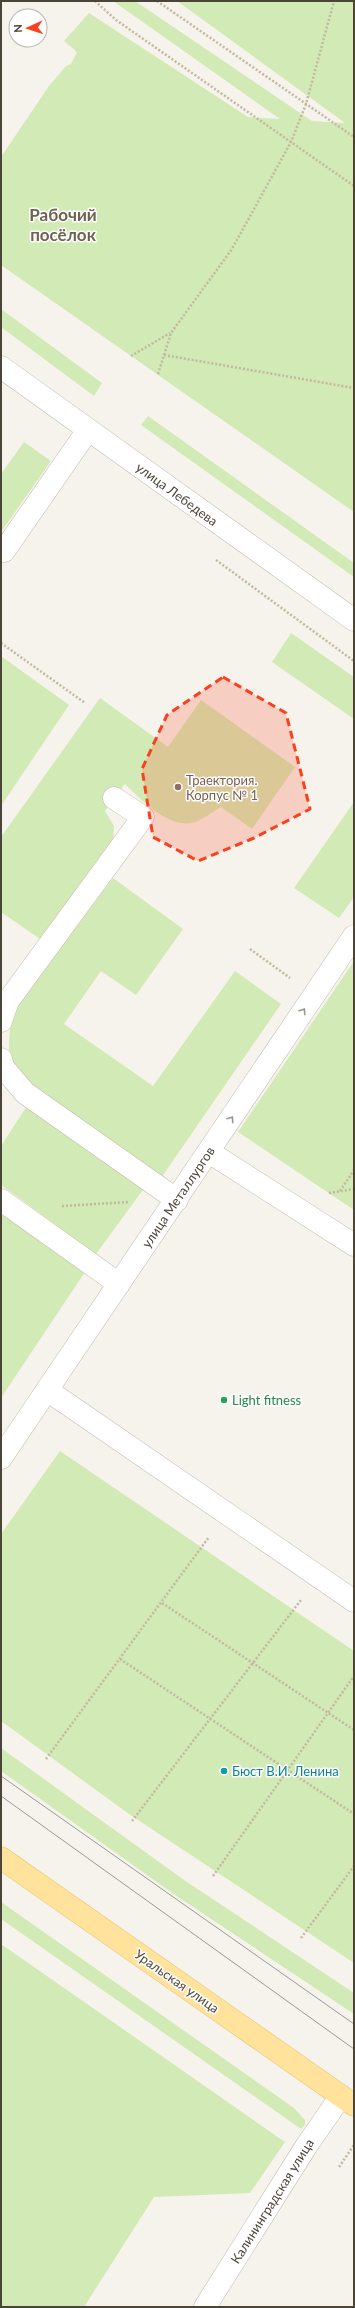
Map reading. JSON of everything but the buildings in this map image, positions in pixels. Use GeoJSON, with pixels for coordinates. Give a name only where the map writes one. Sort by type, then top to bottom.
{"type":"FeatureCollection","features":[{"type":"Feature","properties":{"kind":"main road","name":"Уральская улица"},"geometry":{"type":"LineString","coordinates":[[1,1858],[347,2100]]}},
{"type":"Feature","properties":{"kind":"street","name":"улица Лебедева"},"geometry":{"type":"LineString","coordinates":[[1,367],[354,620]]}},
{"type":"Feature","properties":{"kind":"street"},"geometry":{"type":"LineString","coordinates":[[4,551],[88,430]]}},
{"type":"Feature","properties":{"kind":"street"},"geometry":{"type":"LineString","coordinates":[[1,1021],[8,1001],[143,817],[114,798]]}},
{"type":"Feature","properties":{"kind":"street","name":"улица Металлургов"},"geometry":{"type":"LineString","coordinates":[[1,1458],[354,936]]}},
{"type":"Feature","properties":{"kind":"street"},"geometry":{"type":"LineString","coordinates":[[1,1059],[3,1067],[25,1093],[176,1200]]}},
{"type":"Feature","properties":{"kind":"street"},"geometry":{"type":"LineString","coordinates":[[209,1152],[354,1245]]}},
{"type":"Feature","properties":{"kind":"street"},"geometry":{"type":"LineString","coordinates":[[1,1200],[120,1284]]}},
{"type":"Feature","properties":{"kind":"street"},"geometry":{"type":"LineString","coordinates":[[47,1390],[354,1601]]}},
{"type":"Feature","properties":{"kind":"street","name":"Калининградская улица"},"geometry":{"type":"LineString","coordinates":[[205,2307],[307,2145],[347,2100]]}},
{"type":"Feature","properties":{"kind":"path"},"geometry":{"type":"LineString","coordinates":[[95,1],[116,20],[354,186]]}},
{"type":"Feature","properties":{"kind":"path"},"geometry":{"type":"LineString","coordinates":[[157,1],[354,137]]}},
{"type":"Feature","properties":{"kind":"path"},"geometry":{"type":"LineString","coordinates":[[158,374],[171,333],[232,249],[291,142],[306,104],[334,1]]}},
{"type":"Feature","properties":{"kind":"path"},"geometry":{"type":"LineString","coordinates":[[131,356],[171,333]]}},
{"type":"Feature","properties":{"kind":"path"},"geometry":{"type":"LineString","coordinates":[[164,355],[354,388]]}},
{"type":"Feature","properties":{"kind":"path"},"geometry":{"type":"LineString","coordinates":[[1,643],[85,703]]}},
{"type":"Feature","properties":{"kind":"path"},"geometry":{"type":"LineString","coordinates":[[250,949],[296,982]]}},
{"type":"Feature","properties":{"kind":"path"},"geometry":{"type":"LineString","coordinates":[[340,1192],[354,1170]]}},
{"type":"Feature","properties":{"kind":"path"},"geometry":{"type":"LineString","coordinates":[[61,1206],[132,1202]]}},
{"type":"Feature","properties":{"kind":"path"},"geometry":{"type":"LineString","coordinates":[[46,1759],[206,1542]]}},
{"type":"Feature","properties":{"kind":"path"},"geometry":{"type":"LineString","coordinates":[[162,1603],[354,1730]]}},
{"type":"Feature","properties":{"kind":"path"},"geometry":{"type":"LineString","coordinates":[[132,1821],[298,1604]]}},
{"type":"Feature","properties":{"kind":"path"},"geometry":{"type":"LineString","coordinates":[[120,1660],[354,1814]]}},
{"type":"Feature","properties":{"kind":"path"},"geometry":{"type":"LineString","coordinates":[[213,1876],[354,1676]]}},
{"type":"Feature","properties":{"kind":"path"},"geometry":{"type":"LineString","coordinates":[[301,1938],[354,1866]]}},
{"type":"Feature","properties":{"kind":"path"},"geometry":{"type":"LineString","coordinates":[[339,2167],[354,2145]]}},
{"type":"Feature","properties":{"kind":"highlighted area"},"geometry":{"type":"Polygon","coordinates":[[[223,677],[286,713],[310,809],[254,838],[198,861],[153,837],[142,769],[167,715],[223,677]]]}},
{"type":"Feature","properties":{"kind":"green space"},"geometry":{"type":"Polygon","coordinates":[[[113,1],[135,1],[312,121],[345,123],[177,1],[354,1],[354,512],[1,265],[1,157],[49,86],[66,66],[71,64],[77,52],[64,41],[89,13],[248,117],[280,119],[113,1]]]}},
{"type":"Feature","properties":{"kind":"green space"},"geometry":{"type":"Polygon","coordinates":[[[1,309],[102,383],[94,396],[1,327],[1,309]]]}},
{"type":"Feature","properties":{"kind":"green space"},"geometry":{"type":"Polygon","coordinates":[[[148,416],[354,563],[354,577],[141,425],[148,416]]]}},
{"type":"Feature","properties":{"kind":"green space"},"geometry":{"type":"Polygon","coordinates":[[[24,442],[51,461],[1,532],[1,474],[24,442]]]}},
{"type":"Feature","properties":{"kind":"green space"},"geometry":{"type":"Polygon","coordinates":[[[291,633],[354,677],[354,719],[272,662],[291,633]]]}},
{"type":"Feature","properties":{"kind":"green space"},"geometry":{"type":"Polygon","coordinates":[[[1,656],[69,705],[1,806],[1,656]]]}},
{"type":"Feature","properties":{"kind":"green space"},"geometry":{"type":"Polygon","coordinates":[[[100,698],[168,747],[201,700],[295,767],[252,829],[221,807],[195,822],[182,823],[173,821],[155,811],[125,784],[105,811],[114,826],[113,842],[40,939],[1,912],[1,837],[100,698]]]}},
{"type":"Feature","properties":{"kind":"green space"},"geometry":{"type":"Polygon","coordinates":[[[354,802],[354,897],[339,918],[294,888],[354,802]]]}},
{"type":"Feature","properties":{"kind":"green space"},"geometry":{"type":"Polygon","coordinates":[[[113,878],[183,929],[136,995],[101,971],[64,1024],[153,1086],[235,971],[281,1004],[161,1178],[12,1073],[9,1040],[16,1007],[113,878]]]}},
{"type":"Feature","properties":{"kind":"green space"},"geometry":{"type":"Polygon","coordinates":[[[354,961],[354,1210],[238,1132],[354,961]]]}},
{"type":"Feature","properties":{"kind":"green space"},"geometry":{"type":"Polygon","coordinates":[[[27,1106],[145,1187],[96,1254],[1,1185],[1,1146],[27,1106]]]}},
{"type":"Feature","properties":{"kind":"green space"},"geometry":{"type":"Polygon","coordinates":[[[1,1207],[87,1269],[1,1398],[1,1207]]]}},
{"type":"Feature","properties":{"kind":"green space"},"geometry":{"type":"Polygon","coordinates":[[[60,1451],[354,1651],[354,1963],[129,1814],[1,1721],[1,1534],[60,1451]]]}},
{"type":"Feature","properties":{"kind":"green space"},"geometry":{"type":"Polygon","coordinates":[[[1,1748],[184,1880],[354,1993],[354,2014],[175,1895],[1,1771],[1,1748]]]}},
{"type":"Feature","properties":{"kind":"green space"},"geometry":{"type":"Polygon","coordinates":[[[1,1902],[294,2108],[305,2120],[305,2125],[301,2129],[1,1919],[1,1902]]]}},
{"type":"Feature","properties":{"kind":"green space"},"geometry":{"type":"Polygon","coordinates":[[[1,1944],[285,2142],[250,2193],[154,2197],[84,2307],[1,2307],[1,1944]]]}},
{"type":"Feature","properties":{"kind":"tram line"},"geometry":{"type":"LineString","coordinates":[[1,1776],[354,2024]]}},
{"type":"Feature","properties":{"kind":"tram line"},"geometry":{"type":"LineString","coordinates":[[1,1796],[354,2049]]}},
{"type":"Feature","properties":{"kind":"place","name":"Траектория. Корпус № 1"},"geometry":{"type":"Point","coordinates":[178,787]}},
{"type":"Feature","properties":{"kind":"place","name":"Light fitness"},"geometry":{"type":"Point","coordinates":[224,1400]}},
{"type":"Feature","properties":{"kind":"place","name":"Бюст В.И. Ленина"},"geometry":{"type":"Point","coordinates":[224,1771]}},
{"type":"Feature","properties":{"kind":"district","name":"Рабочий посёлок"},"geometry":{"type":"Point","coordinates":[63,224]}}]}
